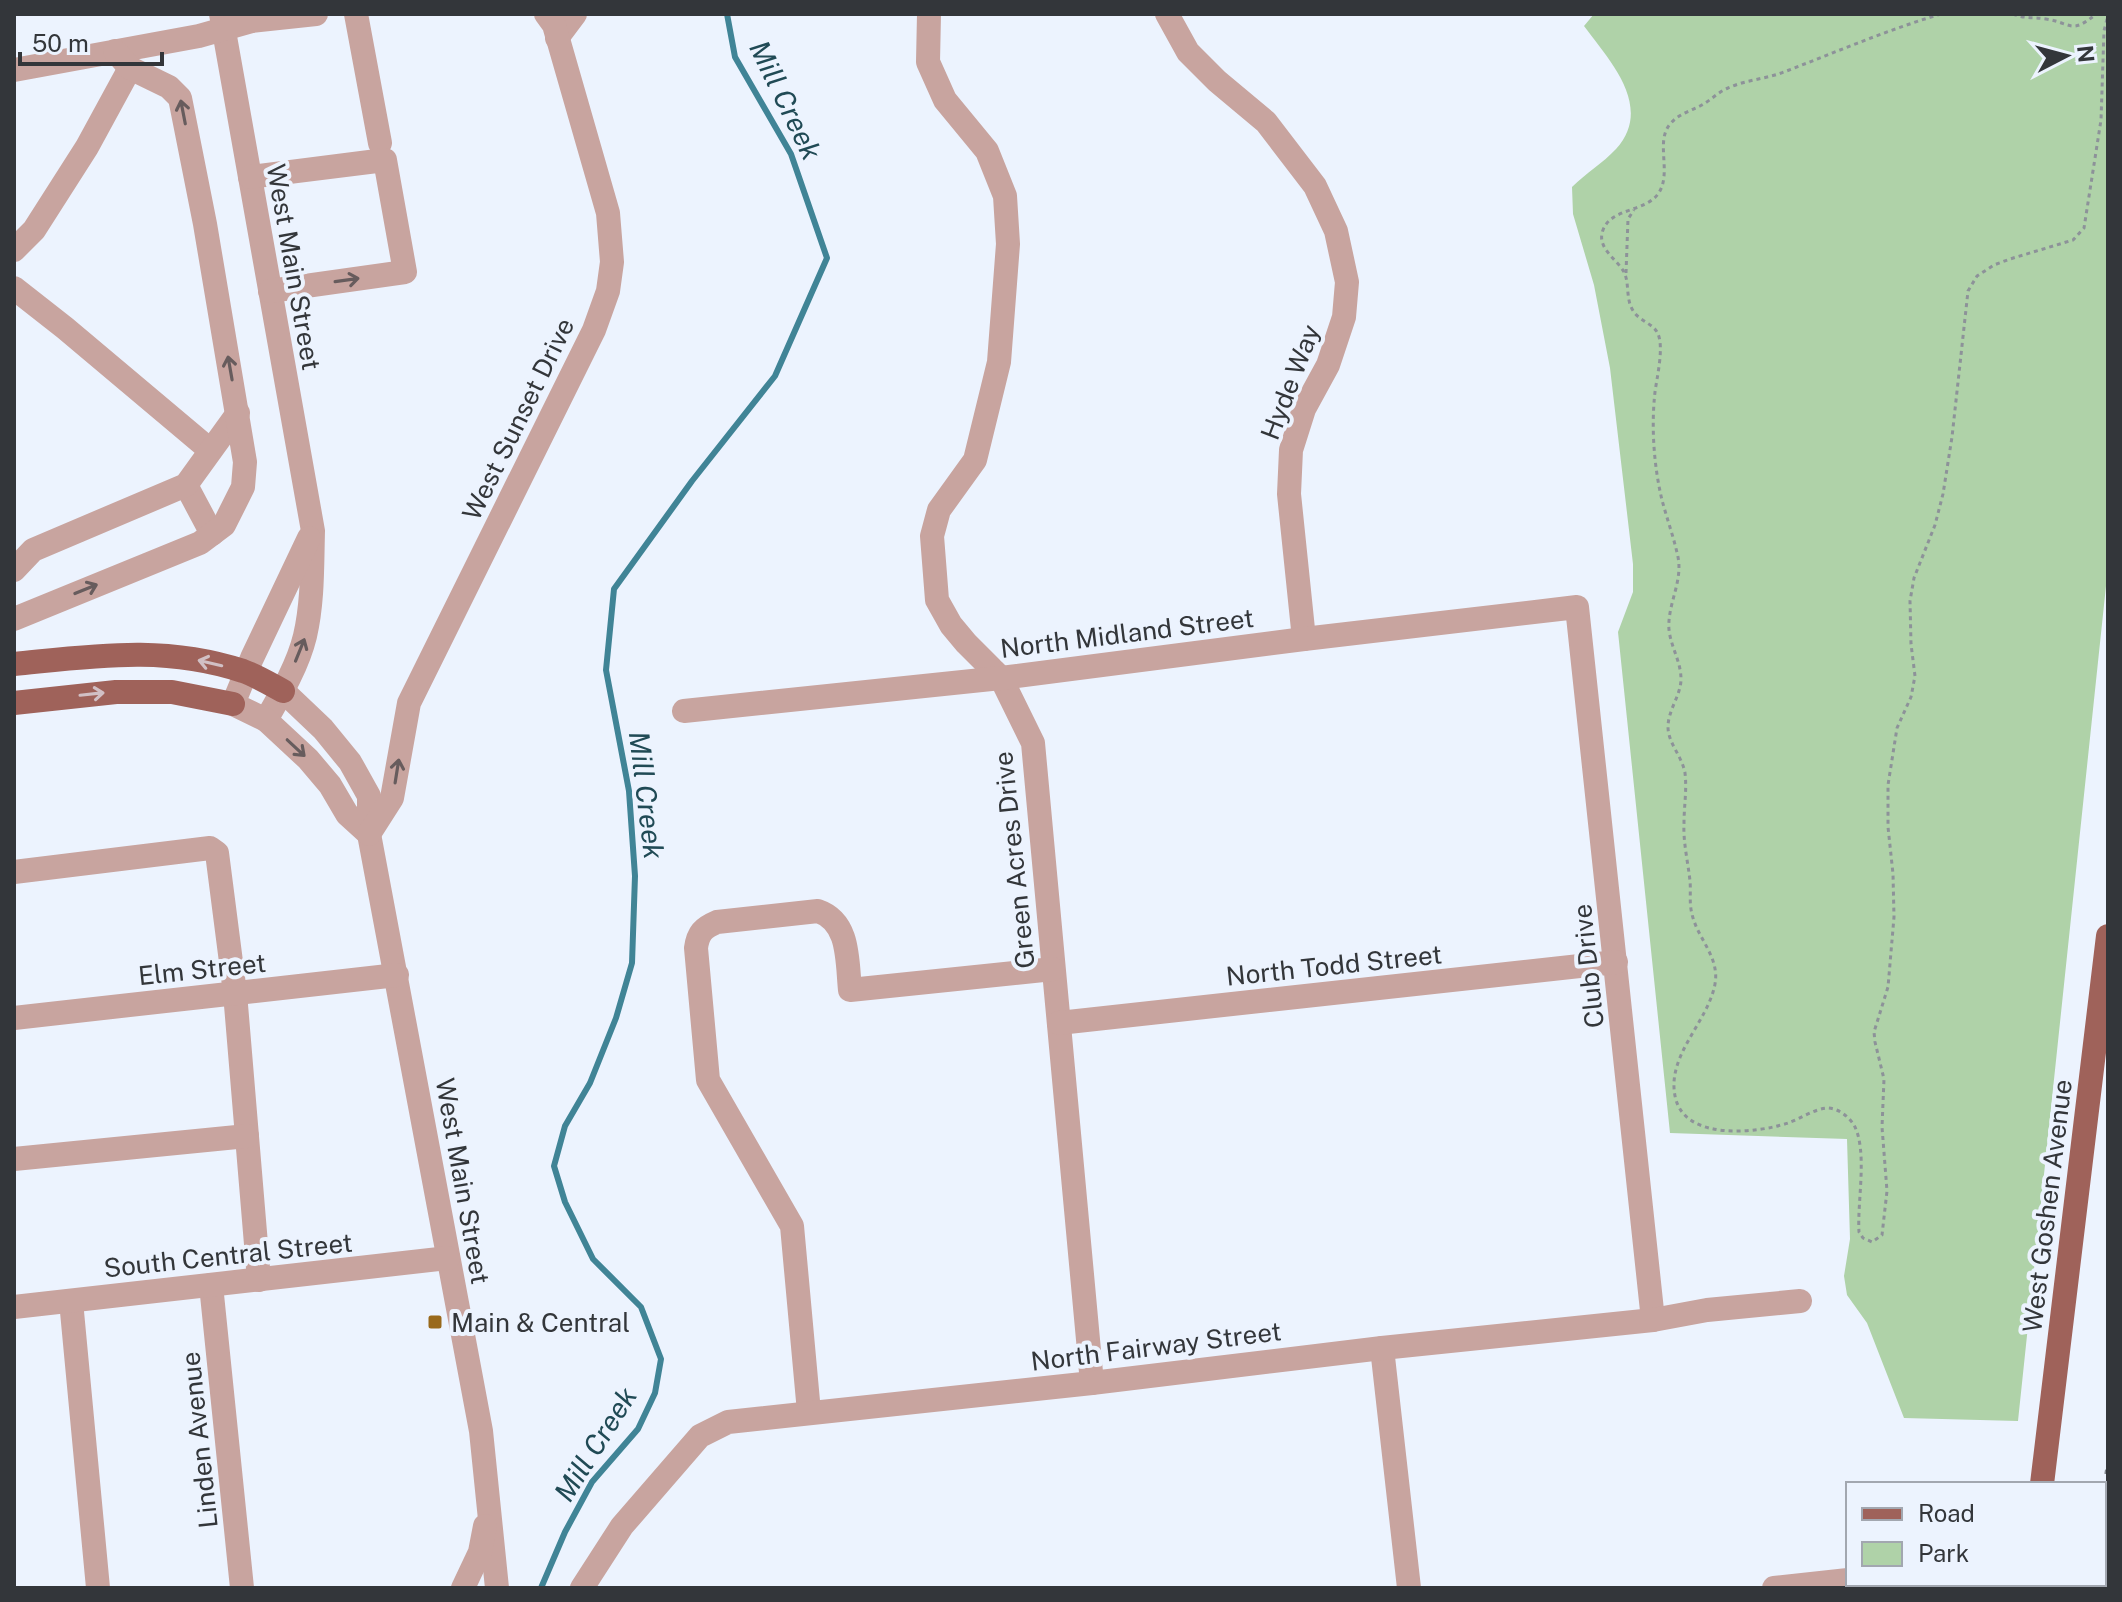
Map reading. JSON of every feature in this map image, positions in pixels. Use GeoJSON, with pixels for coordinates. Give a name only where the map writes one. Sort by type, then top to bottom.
{"type":"FeatureCollection","features":[{"type":"Feature","properties":{"kind":"main road"},"geometry":{"type":"LineString","coordinates":[[14,664],[110,654],[169,654],[246,672],[283,691]]}},
{"type":"Feature","properties":{"kind":"main road"},"geometry":{"type":"LineString","coordinates":[[14,703],[116,692],[172,692],[233,704]]}},
{"type":"Feature","properties":{"kind":"main road","name":"West Goshen Avenue"},"geometry":{"type":"LineString","coordinates":[[2042,1482],[2108,936]]}},
{"type":"Feature","properties":{"kind":"street"},"geometry":{"type":"LineString","coordinates":[[14,70],[122,60],[199,36],[222,22],[316,14]]}},
{"type":"Feature","properties":{"kind":"street"},"geometry":{"type":"LineString","coordinates":[[356,14],[380,143]]}},
{"type":"Feature","properties":{"kind":"street","name":"West Sunset Drive"},"geometry":{"type":"LineString","coordinates":[[369,834],[392,798],[409,703],[594,330],[608,291],[612,262],[608,213],[554,25],[546,14]]}},
{"type":"Feature","properties":{"kind":"street"},"geometry":{"type":"LineString","coordinates":[[557,38],[575,14]]}},
{"type":"Feature","properties":{"kind":"street","name":"Green Acres Drive"},"geometry":{"type":"LineString","coordinates":[[929,14],[928,62],[945,100],[987,151],[1005,196],[1008,244],[999,362],[975,460],[939,510],[932,536],[937,600],[959,634],[1001,678],[1033,743],[1092,1383]]}},
{"type":"Feature","properties":{"kind":"street","name":"Hyde Way"},"geometry":{"type":"LineString","coordinates":[[1167,14],[1188,52],[1266,122],[1315,186],[1336,231],[1347,282],[1344,317],[1328,365],[1304,409],[1291,450],[1289,494],[1304,639]]}},
{"type":"Feature","properties":{"kind":"street","name":"West Main Street"},"geometry":{"type":"LineString","coordinates":[[222,22],[313,531],[312,596],[304,639],[283,691],[266,720]]}},
{"type":"Feature","properties":{"kind":"street"},"geometry":{"type":"LineString","coordinates":[[14,250],[34,230],[87,147],[122,60]]}},
{"type":"Feature","properties":{"kind":"street"},"geometry":{"type":"LineString","coordinates":[[14,619],[200,543],[224,525],[243,487],[245,462],[238,413],[180,98],[169,87],[122,60]]}},
{"type":"Feature","properties":{"kind":"street"},"geometry":{"type":"LineString","coordinates":[[250,177],[385,160],[405,272],[270,291]]}},
{"type":"Feature","properties":{"kind":"street"},"geometry":{"type":"LineString","coordinates":[[14,288],[210,450]]}},
{"type":"Feature","properties":{"kind":"street"},"geometry":{"type":"LineString","coordinates":[[14,570],[33,550],[186,485],[238,413]]}},
{"type":"Feature","properties":{"kind":"street"},"geometry":{"type":"LineString","coordinates":[[186,485],[212,534]]}},
{"type":"Feature","properties":{"kind":"street"},"geometry":{"type":"LineString","coordinates":[[313,531],[233,704],[266,720],[308,759],[330,785],[347,814],[369,834]]}},
{"type":"Feature","properties":{"kind":"street","name":"North Midland Street"},"geometry":{"type":"LineString","coordinates":[[684,711],[1001,678],[1577,607]]}},
{"type":"Feature","properties":{"kind":"street","name":"Club Drive"},"geometry":{"type":"LineString","coordinates":[[1577,607],[1653,1320]]}},
{"type":"Feature","properties":{"kind":"street","name":"West Main Street"},"geometry":{"type":"LineString","coordinates":[[283,691],[323,729],[350,762],[369,796],[369,834],[481,1431],[497,1588]]}},
{"type":"Feature","properties":{"kind":"street"},"geometry":{"type":"LineString","coordinates":[[14,872],[210,848],[217,853],[235,993],[259,1280]]}},
{"type":"Feature","properties":{"kind":"street"},"geometry":{"type":"LineString","coordinates":[[809,1412],[792,1226],[708,1080],[696,948],[698,936],[705,927],[717,922],[818,911],[828,914],[837,922],[843,935],[850,990],[1053,969]]}},
{"type":"Feature","properties":{"kind":"street","name":"North Todd Street"},"geometry":{"type":"LineString","coordinates":[[1059,1023],[1616,962]]}},
{"type":"Feature","properties":{"kind":"street","name":"Elm Street"},"geometry":{"type":"LineString","coordinates":[[14,1018],[397,975]]}},
{"type":"Feature","properties":{"kind":"street"},"geometry":{"type":"LineString","coordinates":[[14,1159],[247,1136]]}},
{"type":"Feature","properties":{"kind":"street","name":"South Central Street"},"geometry":{"type":"LineString","coordinates":[[14,1307],[448,1258]]}},
{"type":"Feature","properties":{"kind":"street","name":"Linden Avenue"},"geometry":{"type":"LineString","coordinates":[[211,1285],[242,1588]]}},
{"type":"Feature","properties":{"kind":"street"},"geometry":{"type":"LineString","coordinates":[[71,1301],[98,1588]]}},
{"type":"Feature","properties":{"kind":"street","name":"North Fairway Street"},"geometry":{"type":"LineString","coordinates":[[583,1584],[622,1526],[700,1436],[728,1422],[1800,1301]]}},
{"type":"Feature","properties":{"kind":"street"},"geometry":{"type":"LineString","coordinates":[[1382,1348],[1409,1588]]}},
{"type":"Feature","properties":{"kind":"street"},"geometry":{"type":"LineString","coordinates":[[463,1588],[480,1552],[489,1508]]}},
{"type":"Feature","properties":{"kind":"street"},"geometry":{"type":"LineString","coordinates":[[1774,1588],[1846,1580]]}},
{"type":"Feature","properties":{"kind":"path"},"geometry":{"type":"LineString","coordinates":[[1626,276],[1607,252],[1602,231],[1616,216],[1656,198],[1663,183],[1665,132],[1676,119],[1727,88],[1780,74],[1821,56],[1941,14]]}},
{"type":"Feature","properties":{"kind":"path"},"geometry":{"type":"LineString","coordinates":[[2013,14],[2023,18],[2050,19],[2074,27],[2096,14]]}},
{"type":"Feature","properties":{"kind":"path"},"geometry":{"type":"LineString","coordinates":[[1637,208],[1628,219],[1626,276],[1631,306],[1658,332],[1660,340],[1654,408],[1655,448],[1661,497],[1679,560],[1679,578],[1669,615],[1669,628],[1681,683],[1667,725],[1684,770],[1684,837],[1692,919],[1705,940],[1715,968],[1715,985],[1700,1021],[1681,1053],[1675,1084],[1676,1099],[1691,1121],[1726,1131],[1767,1129],[1823,1108],[1845,1115],[1856,1130],[1859,1141],[1859,1232],[1872,1242],[1882,1235],[1887,1191],[1882,1127],[1884,1079],[1874,1032],[1888,987],[1893,929],[1888,785],[1897,728],[1914,687],[1910,601],[1914,578],[1935,525],[1943,494],[1963,343],[1965,301],[1971,283],[1985,270],[2073,240],[2084,228],[2100,131],[2104,31],[2108,15]]}},
{"type":"Feature","properties":{"kind":"green space"},"geometry":{"type":"Polygon","coordinates":[[[1594,14],[2108,14],[2108,567],[2018,1421],[1904,1418],[1867,1323],[1847,1295],[1844,1276],[1850,1239],[1847,1139],[1670,1133],[1618,632],[1633,592],[1633,564],[1610,368],[1594,285],[1573,214],[1572,187],[1616,149],[1627,133],[1631,117],[1624,85],[1616,69],[1584,26],[1594,14]]]}},
{"type":"Feature","properties":{"kind":"waterway","name":"Mill Creek"},"geometry":{"type":"LineString","coordinates":[[541,1588],[565,1532],[592,1482],[638,1429],[655,1393],[661,1359],[641,1307],[593,1259],[565,1202],[554,1166],[565,1126],[590,1083],[616,1018],[632,963],[635,876],[629,791],[606,670],[614,589],[692,481],[775,376],[827,258],[791,154],[735,57],[727,14]]}},
{"type":"Feature","properties":{"kind":"railway"},"geometry":{"type":"LineString","coordinates":[[2106,1482],[2108,1470]]}},
{"type":"Feature","properties":{"kind":"place","name":"Main & Central"},"geometry":{"type":"Point","coordinates":[435,1322]}}]}
